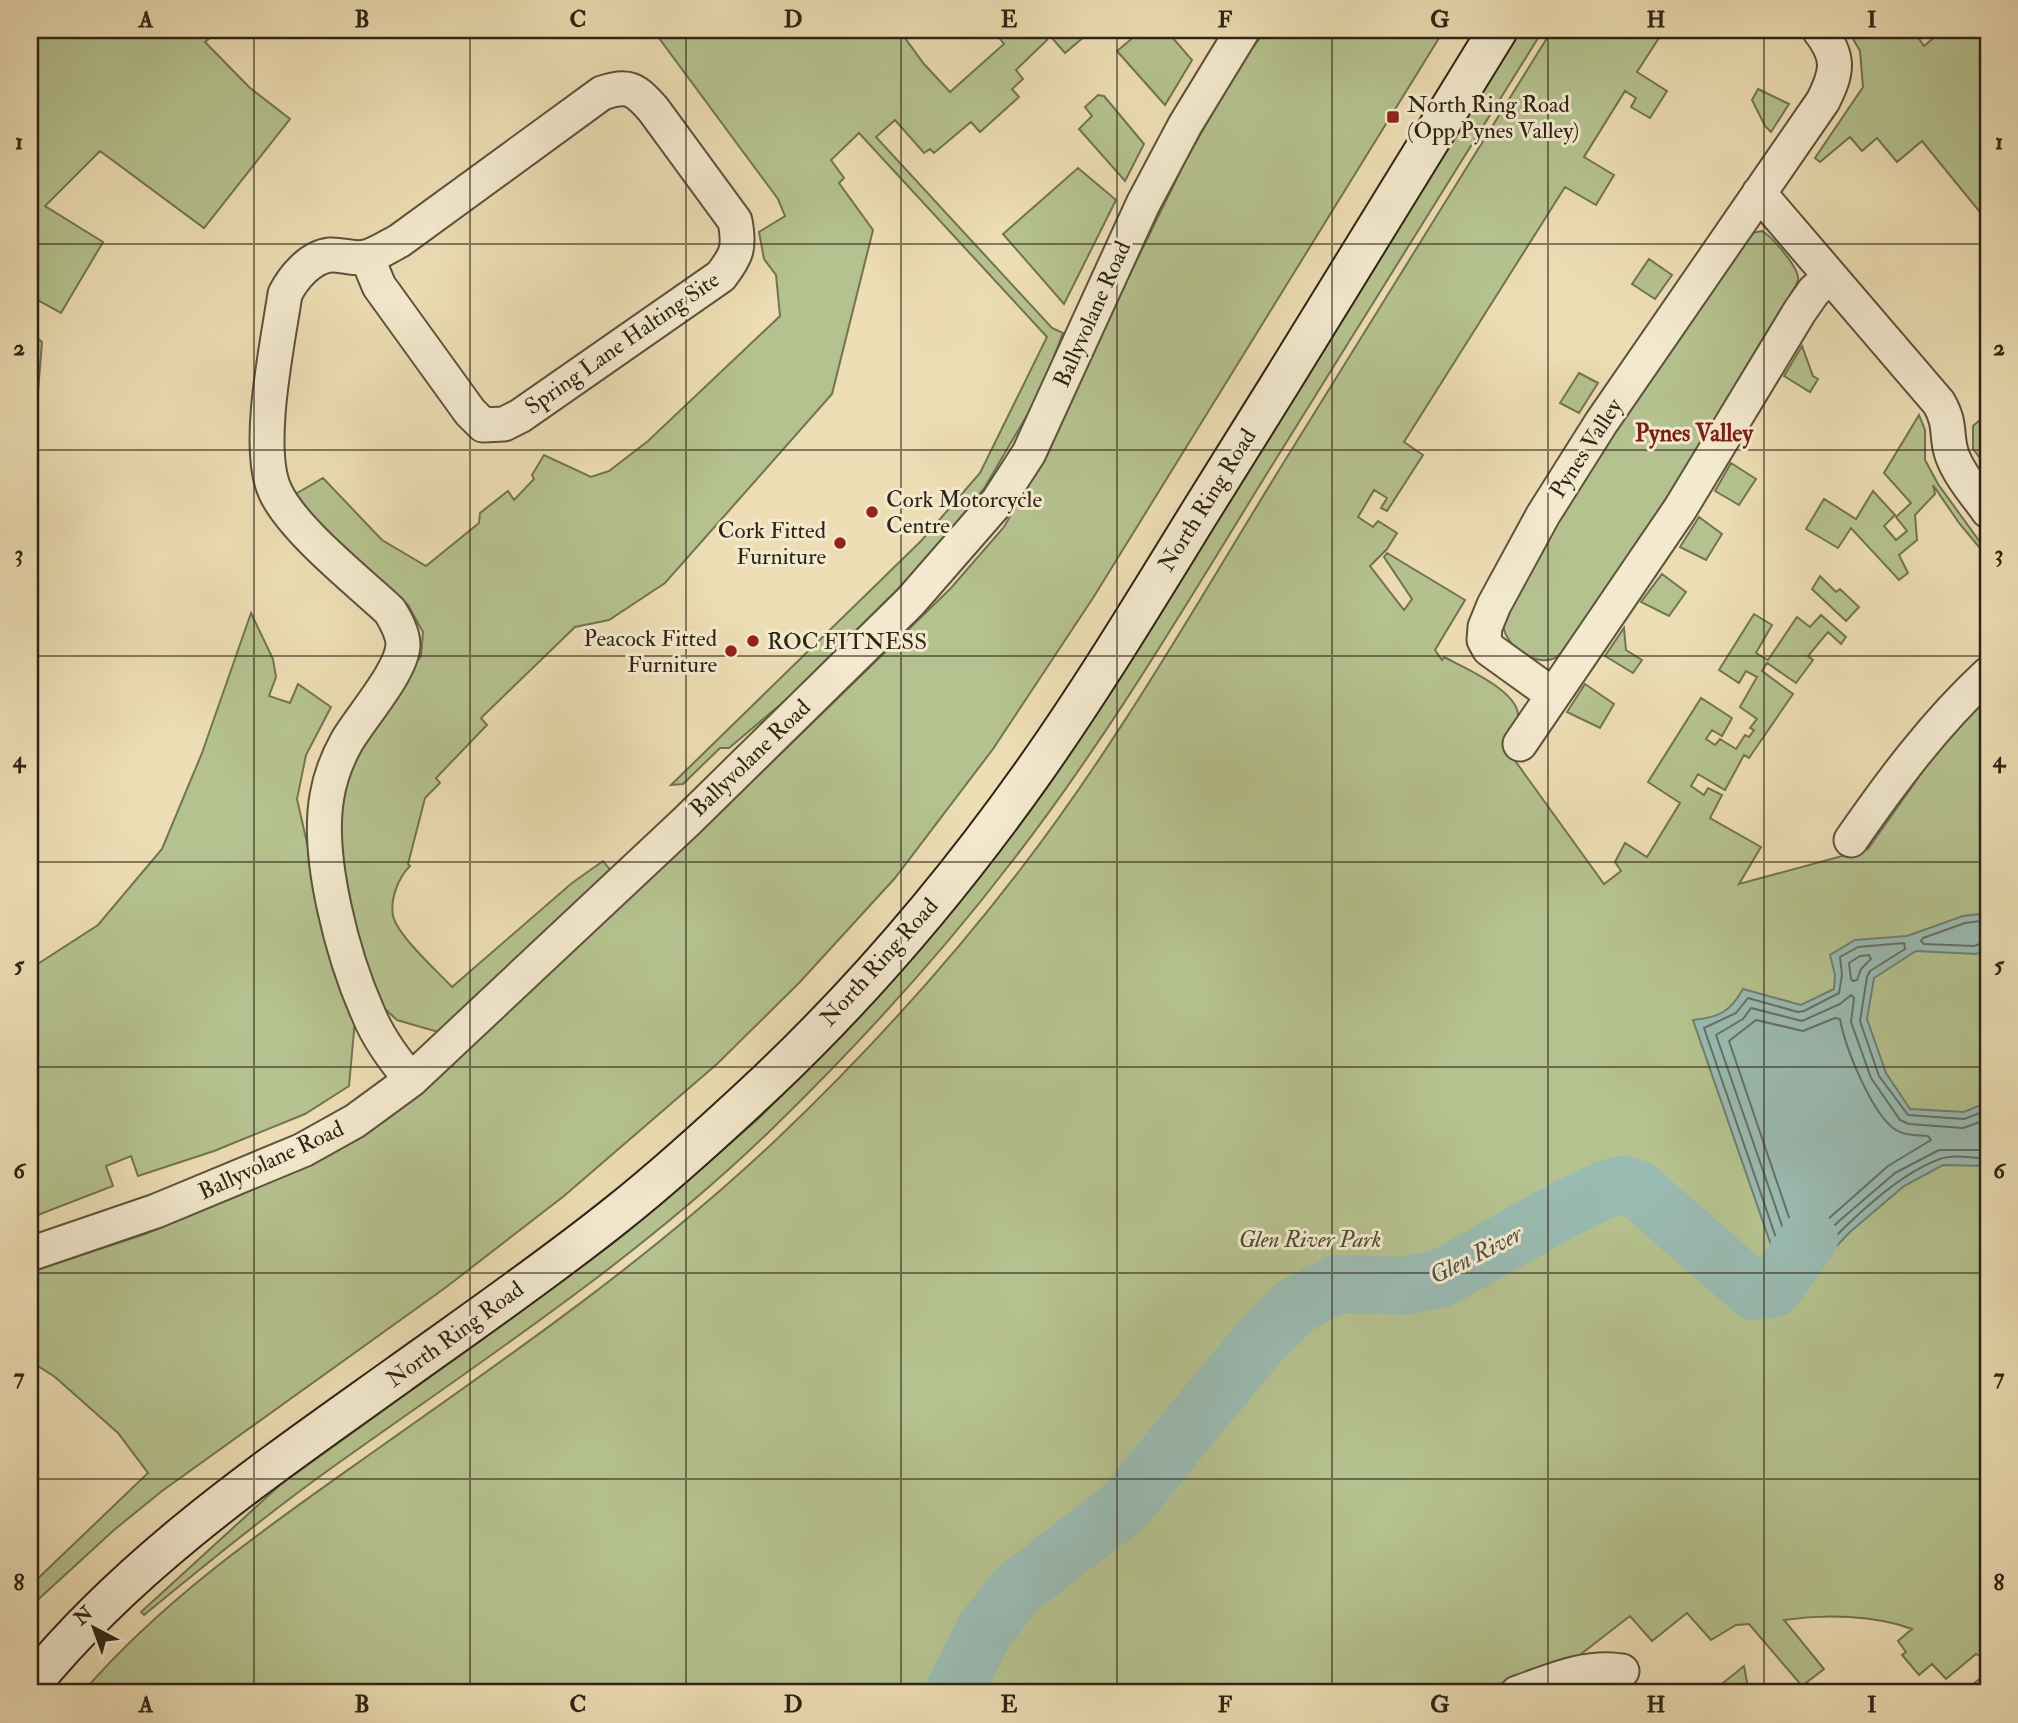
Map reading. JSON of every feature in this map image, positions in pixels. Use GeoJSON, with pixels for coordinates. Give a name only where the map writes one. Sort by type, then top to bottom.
{"type":"FeatureCollection","features":[{"type":"Feature","properties":{"kind":"main road","name":"North Ring Road"},"geometry":{"type":"LineString","coordinates":[[30,1686],[91,1616],[142,1569],[257,1476],[526,1283],[615,1216],[698,1147],[775,1074],[860,986],[923,915],[989,833],[1050,747],[1233,460],[1498,30]]}},
{"type":"Feature","properties":{"kind":"street","name":"Ballyvolane Road"},"geometry":{"type":"LineString","coordinates":[[30,1254],[156,1211],[303,1150],[355,1121],[411,1080],[687,821],[910,602],[998,501],[1028,453],[1143,204],[1185,125],[1243,30]]}},
{"type":"Feature","properties":{"kind":"street","name":"Pynes Valley"},"geometry":{"type":"LineString","coordinates":[[1553,695],[1489,649],[1485,640],[1485,627],[1489,616],[1543,515],[1601,422],[1823,101],[1833,81],[1836,63],[1832,48],[1819,30]]}},
{"type":"Feature","properties":{"kind":"street","name":"Spring Lane Halting Site"},"geometry":{"type":"LineString","coordinates":[[368,257],[379,286],[470,412],[483,425],[504,424],[520,416],[721,276],[735,257],[739,239],[735,221],[653,109],[639,94],[619,87],[602,93],[399,241],[368,257],[328,255],[311,263],[292,278],[285,294],[269,404],[267,461],[275,491],[310,536],[390,611],[398,626],[403,645],[398,664],[346,743],[334,769],[327,796],[324,836],[330,884],[347,954],[368,1013],[386,1048],[411,1080]]}},
{"type":"Feature","properties":{"kind":"street"},"geometry":{"type":"LineString","coordinates":[[1759,193],[1939,403],[1950,426],[1953,459],[1988,511]]}},
{"type":"Feature","properties":{"kind":"street"},"geometry":{"type":"LineString","coordinates":[[1520,744],[1680,509],[1800,311],[1814,290],[1830,277]]}},
{"type":"Feature","properties":{"kind":"street"},"geometry":{"type":"LineString","coordinates":[[1851,840],[1885,790],[1924,741],[1988,674]]}},
{"type":"Feature","properties":{"kind":"street"},"geometry":{"type":"LineString","coordinates":[[1517,1693],[1586,1670],[1604,1668],[1622,1671]]}},
{"type":"Feature","properties":{"kind":"green space"},"geometry":{"type":"Polygon","coordinates":[[[30,30],[219,30],[205,42],[249,87],[290,119],[204,228],[100,151],[45,206],[103,242],[61,313],[30,296],[30,30]]]}},
{"type":"Feature","properties":{"kind":"green space"},"geometry":{"type":"Polygon","coordinates":[[[653,30],[899,30],[924,64],[950,92],[1004,44],[993,30],[1039,30],[1047,40],[1016,70],[1023,79],[1012,89],[1019,97],[980,132],[971,122],[934,153],[930,149],[924,153],[895,120],[876,137],[1052,328],[1063,333],[1040,393],[985,487],[925,562],[788,698],[729,748],[720,748],[683,784],[671,785],[921,541],[980,473],[1047,337],[859,133],[831,160],[844,178],[839,183],[873,230],[832,394],[665,583],[609,620],[575,627],[481,718],[487,725],[436,778],[440,783],[425,798],[408,864],[410,866],[402,876],[394,896],[393,916],[410,943],[452,987],[572,883],[603,861],[611,871],[438,1032],[397,1020],[375,995],[354,919],[337,831],[345,782],[377,719],[421,656],[423,632],[408,605],[327,536],[294,495],[323,478],[382,540],[426,566],[479,523],[480,513],[508,491],[514,500],[534,479],[532,475],[544,455],[591,477],[609,471],[648,441],[780,316],[776,275],[764,259],[759,232],[785,216],[778,199],[653,30]]]}},
{"type":"Feature","properties":{"kind":"green space"},"geometry":{"type":"Polygon","coordinates":[[[1045,30],[1092,30],[1065,53],[1045,30]]]}},
{"type":"Feature","properties":{"kind":"green space"},"geometry":{"type":"Polygon","coordinates":[[[1142,30],[1166,30],[1192,60],[1165,105],[1117,51],[1142,30]]]}},
{"type":"Feature","properties":{"kind":"green space"},"geometry":{"type":"Polygon","coordinates":[[[1266,30],[1444,30],[1093,598],[993,749],[895,878],[799,983],[717,1064],[564,1196],[445,1288],[162,1491],[114,1530],[30,1607],[30,1586],[148,1473],[118,1433],[55,1377],[30,1361],[30,1272],[145,1234],[242,1194],[357,1140],[389,1118],[451,1064],[728,805],[951,588],[1004,527],[1048,450],[1098,339],[1185,162],[1237,69],[1266,30]]]}},
{"type":"Feature","properties":{"kind":"green space"},"geometry":{"type":"Polygon","coordinates":[[[1520,30],[1543,30],[1148,665],[1046,816],[983,899],[926,967],[836,1065],[773,1128],[669,1221],[558,1307],[306,1486],[144,1615],[141,1612],[280,1485],[553,1288],[662,1203],[758,1119],[845,1031],[1134,652],[1520,30]]]}},
{"type":"Feature","properties":{"kind":"green space","name":"Glen River Park"},"geometry":{"type":"Polygon","coordinates":[[[1552,30],[1664,30],[1637,72],[1667,91],[1650,118],[1631,107],[1636,98],[1625,91],[1584,157],[1614,175],[1596,205],[1565,187],[1404,442],[1423,455],[1387,511],[1381,508],[1387,498],[1374,490],[1358,517],[1373,527],[1378,521],[1397,533],[1387,549],[1370,566],[1404,610],[1412,599],[1384,557],[1387,553],[1465,600],[1435,650],[1442,660],[1444,657],[1499,688],[1515,705],[1517,722],[1503,744],[1604,884],[1621,871],[1615,862],[1625,843],[1647,857],[1680,803],[1648,782],[1701,698],[1732,718],[1722,736],[1712,730],[1706,739],[1715,745],[1720,739],[1736,749],[1745,735],[1749,737],[1754,730],[1750,728],[1757,719],[1740,707],[1757,677],[1746,671],[1739,683],[1719,670],[1754,614],[1772,625],[1756,653],[1768,660],[1797,617],[1810,627],[1821,615],[1846,637],[1841,644],[1828,632],[1808,656],[1813,660],[1796,683],[1767,663],[1762,671],[1793,694],[1749,758],[1744,755],[1725,790],[1698,774],[1691,786],[1704,795],[1708,788],[1722,795],[1710,818],[1761,847],[1739,884],[1868,849],[1937,751],[1988,697],[1988,1661],[1976,1654],[1946,1679],[1932,1664],[1919,1675],[1902,1655],[1906,1652],[1898,1641],[1912,1629],[1866,1618],[1816,1617],[1784,1620],[1824,1669],[1802,1686],[1749,1624],[1736,1625],[1711,1640],[1687,1613],[1652,1641],[1630,1616],[1577,1657],[1474,1693],[82,1693],[151,1622],[226,1559],[538,1335],[685,1220],[810,1107],[874,1042],[934,975],[1020,870],[1091,772],[1552,30]]]}},
{"type":"Feature","properties":{"kind":"green space"},"geometry":{"type":"Polygon","coordinates":[[[1848,30],[1913,30],[1924,46],[1943,30],[1988,30],[1988,222],[1922,141],[1897,162],[1877,138],[1862,151],[1850,137],[1820,162],[1815,158],[1863,87],[1860,51],[1848,30]]]}},
{"type":"Feature","properties":{"kind":"green space"},"geometry":{"type":"Polygon","coordinates":[[[1758,89],[1789,104],[1771,132],[1752,100],[1758,89]]]}},
{"type":"Feature","properties":{"kind":"green space"},"geometry":{"type":"Polygon","coordinates":[[[1098,95],[1104,96],[1144,144],[1125,181],[1079,129],[1092,116],[1085,107],[1098,95]]]}},
{"type":"Feature","properties":{"kind":"green space"},"geometry":{"type":"Polygon","coordinates":[[[1078,168],[1116,200],[1064,304],[1003,234],[1078,168]]]}},
{"type":"Feature","properties":{"kind":"green space"},"geometry":{"type":"Polygon","coordinates":[[[1762,231],[1790,261],[1797,275],[1796,285],[1668,502],[1567,647],[1557,657],[1546,660],[1528,656],[1507,637],[1503,618],[1508,604],[1602,445],[1752,233],[1762,231]]]}},
{"type":"Feature","properties":{"kind":"green space"},"geometry":{"type":"Polygon","coordinates":[[[1649,259],[1672,275],[1655,299],[1632,284],[1649,259]]]}},
{"type":"Feature","properties":{"kind":"green space"},"geometry":{"type":"Polygon","coordinates":[[[30,332],[42,342],[35,429],[30,429],[30,332]]]}},
{"type":"Feature","properties":{"kind":"green space"},"geometry":{"type":"Polygon","coordinates":[[[1802,346],[1813,376],[1818,379],[1810,392],[1784,376],[1802,346]]]}},
{"type":"Feature","properties":{"kind":"green space"},"geometry":{"type":"Polygon","coordinates":[[[1579,373],[1598,383],[1579,413],[1560,403],[1579,373]]]}},
{"type":"Feature","properties":{"kind":"green space"},"geometry":{"type":"Polygon","coordinates":[[[1988,413],[1988,457],[1983,462],[1973,449],[1973,426],[1988,413]]]}},
{"type":"Feature","properties":{"kind":"green space"},"geometry":{"type":"Polygon","coordinates":[[[1919,415],[1925,430],[1925,460],[1938,484],[1988,553],[1988,558],[1959,523],[1933,485],[1935,494],[1915,515],[1917,540],[1899,555],[1908,573],[1899,580],[1851,528],[1838,548],[1806,529],[1824,499],[1856,519],[1873,491],[1895,515],[1884,526],[1896,540],[1907,531],[1896,517],[1911,503],[1884,473],[1919,415]]]}},
{"type":"Feature","properties":{"kind":"green space"},"geometry":{"type":"Polygon","coordinates":[[[1731,463],[1756,479],[1739,505],[1715,491],[1731,463]]]}},
{"type":"Feature","properties":{"kind":"green space"},"geometry":{"type":"Polygon","coordinates":[[[1699,517],[1722,534],[1706,560],[1680,547],[1699,517]]]}},
{"type":"Feature","properties":{"kind":"green space"},"geometry":{"type":"Polygon","coordinates":[[[1662,574],[1686,592],[1669,616],[1641,602],[1662,574]]]}},
{"type":"Feature","properties":{"kind":"green space"},"geometry":{"type":"Polygon","coordinates":[[[1820,576],[1836,592],[1840,589],[1859,607],[1846,621],[1812,589],[1820,576]]]}},
{"type":"Feature","properties":{"kind":"green space"},"geometry":{"type":"Polygon","coordinates":[[[251,613],[273,659],[276,677],[269,696],[290,703],[298,684],[331,707],[306,755],[297,799],[339,984],[355,1020],[349,1086],[305,1114],[214,1151],[138,1176],[131,1156],[106,1166],[113,1186],[30,1218],[30,969],[98,925],[162,849],[202,753],[251,613]]]}},
{"type":"Feature","properties":{"kind":"green space"},"geometry":{"type":"Polygon","coordinates":[[[1624,628],[1626,650],[1642,660],[1633,673],[1605,656],[1624,628]]]}},
{"type":"Feature","properties":{"kind":"green space"},"geometry":{"type":"Polygon","coordinates":[[[1585,684],[1614,704],[1600,728],[1567,712],[1585,684]]]}},
{"type":"Feature","properties":{"kind":"green space"},"geometry":{"type":"Polygon","coordinates":[[[1744,1666],[1749,1693],[1713,1691],[1744,1666]]]}},
{"type":"Feature","properties":{"kind":"green space"},"geometry":{"type":"Polygon","coordinates":[[[1988,1672],[1988,1693],[1962,1693],[1988,1672]]]}},
{"type":"Feature","properties":{"kind":"water"},"geometry":{"type":"Polygon","coordinates":[[[1988,913],[1988,947],[1976,954],[1916,951],[1874,978],[1867,1019],[1886,1073],[1910,1109],[1964,1112],[1988,1102],[1988,1166],[1943,1165],[1904,1186],[1850,1232],[1779,1306],[1761,1309],[1744,1301],[1768,1283],[1779,1268],[1693,1020],[1723,1012],[1734,1003],[1743,989],[1801,1005],[1834,989],[1835,975],[1830,955],[1855,940],[1907,936],[1963,916],[1988,913]]]}},
{"type":"Feature","properties":{"kind":"waterway","name":"Glen River"},"geometry":{"type":"LineString","coordinates":[[953,1693],[986,1628],[1017,1589],[1124,1507],[1258,1344],[1294,1307],[1337,1284],[1403,1286],[1440,1279],[1565,1209],[1604,1190],[1622,1185],[1637,1189],[1754,1291],[1774,1288],[1809,1239]]}},
{"type":"Feature","properties":{"kind":"place","name":"North Ring Road (Opp Pynes Valley)"},"geometry":{"type":"Point","coordinates":[1393,117]}},
{"type":"Feature","properties":{"kind":"place","name":"Cork Motorcycle Centre"},"geometry":{"type":"Point","coordinates":[872,512]}},
{"type":"Feature","properties":{"kind":"place","name":"Cork Fitted Furniture"},"geometry":{"type":"Point","coordinates":[840,543]}},
{"type":"Feature","properties":{"kind":"place","name":"ROC FITNESS"},"geometry":{"type":"Point","coordinates":[753,641]}},
{"type":"Feature","properties":{"kind":"place","name":"Peacock Fitted Furniture"},"geometry":{"type":"Point","coordinates":[731,651]}},
{"type":"Feature","properties":{"kind":"district","name":"Pynes Valley"},"geometry":{"type":"Point","coordinates":[1694,433]}}]}
